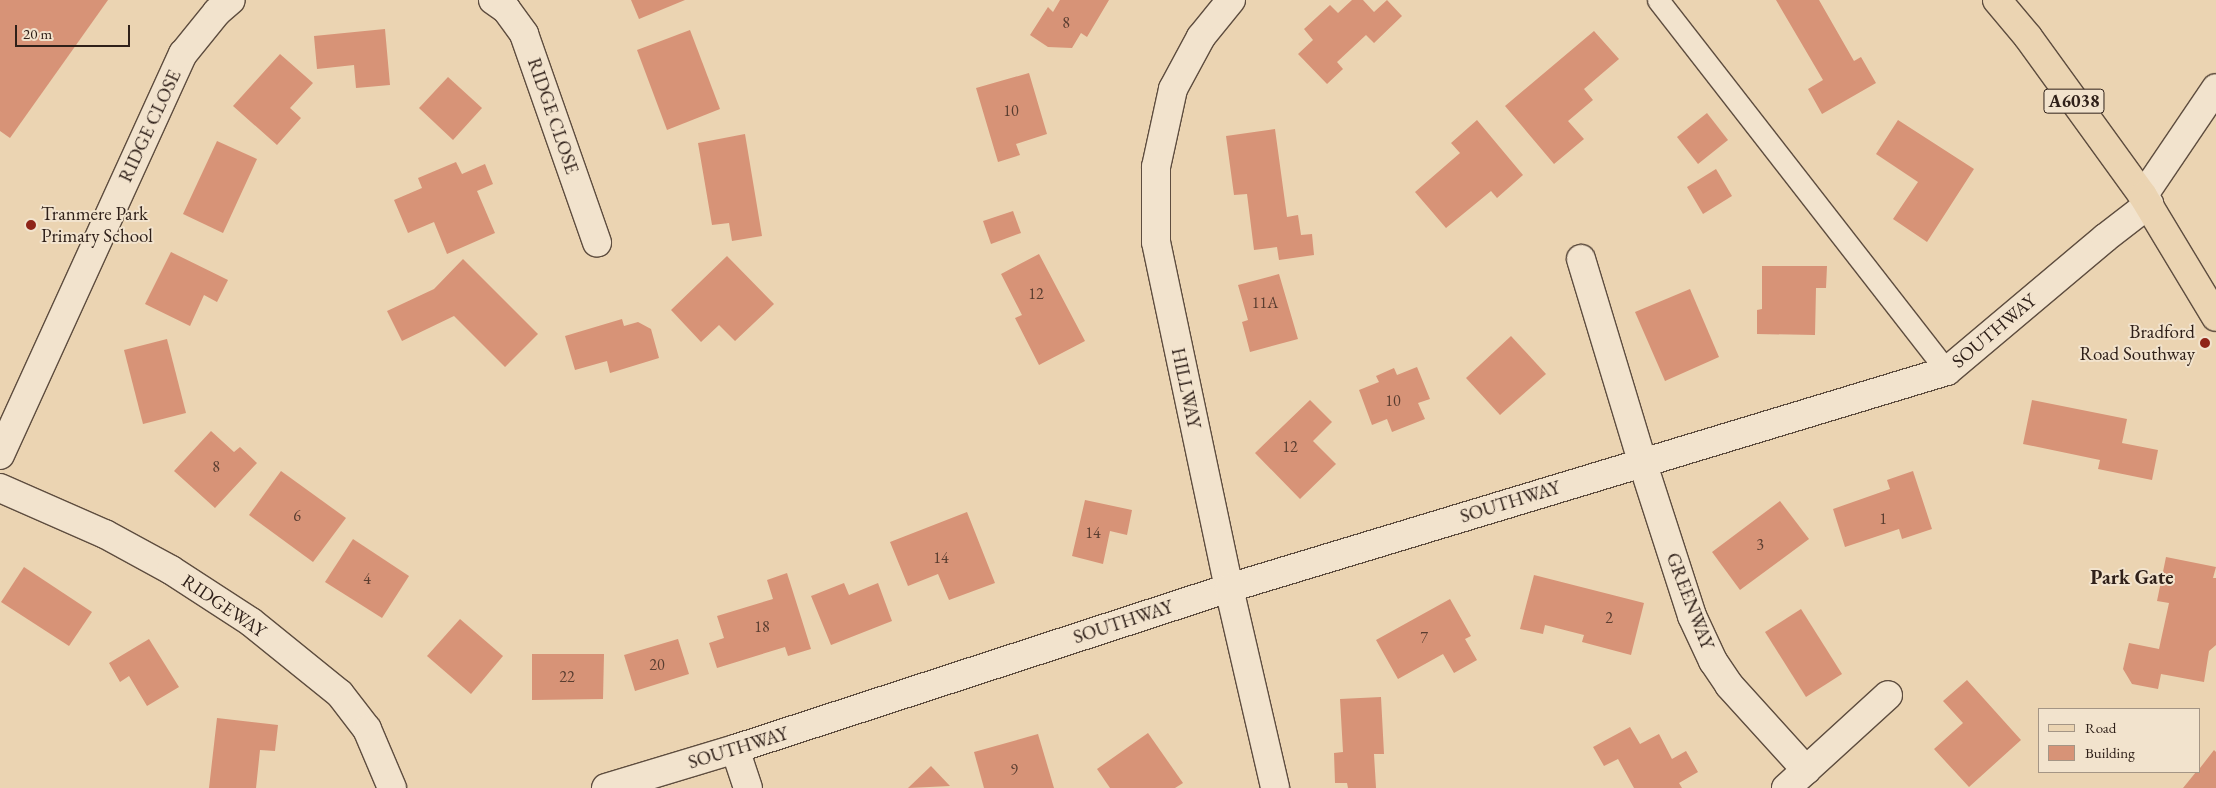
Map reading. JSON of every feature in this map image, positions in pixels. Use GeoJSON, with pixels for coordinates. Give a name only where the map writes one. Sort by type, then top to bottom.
{"type":"FeatureCollection","features":[{"type":"Feature","properties":{"kind":"main road","name":"A6038"},"geometry":{"type":"LineString","coordinates":[[1996,0],[2028,38],[2146,200],[2216,317]]}},
{"type":"Feature","properties":{"kind":"street","name":"RIDGE CLOSE"},"geometry":{"type":"LineString","coordinates":[[493,0],[506,9],[524,34],[597,243]]}},
{"type":"Feature","properties":{"kind":"street","name":"HILLWAY"},"geometry":{"type":"LineString","coordinates":[[1231,0],[1200,37],[1174,89],[1156,167],[1156,242],[1229,588],[1275,788]]}},
{"type":"Feature","properties":{"kind":"street","name":"RIDGE CLOSE"},"geometry":{"type":"LineString","coordinates":[[0,455],[183,54],[218,4]]}},
{"type":"Feature","properties":{"kind":"street","name":"SOUTHWAY"},"geometry":{"type":"LineString","coordinates":[[606,788],[736,749],[1229,588],[1642,461],[1947,371],[2105,238],[2146,200],[2216,88]]}},
{"type":"Feature","properties":{"kind":"street"},"geometry":{"type":"LineString","coordinates":[[1581,259],[1642,461]]}},
{"type":"Feature","properties":{"kind":"street","name":"GREENWAY"},"geometry":{"type":"LineString","coordinates":[[1642,461],[1692,616],[1713,661],[1750,711],[1806,770]]}},
{"type":"Feature","properties":{"kind":"street","name":"RIDGEWAY"},"geometry":{"type":"LineString","coordinates":[[0,488],[105,534],[171,570],[251,622],[340,694],[367,729],[392,788]]}},
{"type":"Feature","properties":{"kind":"street"},"geometry":{"type":"LineString","coordinates":[[1786,788],[1888,695]]}},
{"type":"Feature","properties":{"kind":"street"},"geometry":{"type":"LineString","coordinates":[[736,749],[748,788]]}},
{"type":"Feature","properties":{"kind":"lane"},"geometry":{"type":"LineString","coordinates":[[1658,0],[1947,371]]}},
{"type":"Feature","properties":{"kind":"building"},"geometry":{"type":"Polygon","coordinates":[[[0,0],[108,0],[10,138],[0,131],[0,0]]]}},
{"type":"Feature","properties":{"kind":"building"},"geometry":{"type":"Polygon","coordinates":[[[631,0],[685,0],[639,19],[631,0]]]}},
{"type":"Feature","properties":{"kind":"building"},"geometry":{"type":"Polygon","coordinates":[[[1060,0],[1109,0],[1087,37],[1081,33],[1072,48],[1048,47],[1030,35],[1048,7],[1053,12],[1060,0]]]}},
{"type":"Feature","properties":{"kind":"building"},"geometry":{"type":"Polygon","coordinates":[[[1352,0],[1363,0],[1374,12],[1387,0],[1402,16],[1374,43],[1366,35],[1337,62],[1343,69],[1327,84],[1298,54],[1313,40],[1304,29],[1330,5],[1338,13],[1352,0]]]}},
{"type":"Feature","properties":{"kind":"building"},"geometry":{"type":"Polygon","coordinates":[[[1776,0],[1819,0],[1854,61],[1861,57],[1876,83],[1822,114],[1808,89],[1823,80],[1776,0]]]}},
{"type":"Feature","properties":{"kind":"building"},"geometry":{"type":"Polygon","coordinates":[[[385,29],[390,85],[356,88],[354,65],[317,69],[314,36],[385,29]]]}},
{"type":"Feature","properties":{"kind":"building"},"geometry":{"type":"Polygon","coordinates":[[[690,30],[720,109],[667,130],[637,50],[690,30]]]}},
{"type":"Feature","properties":{"kind":"building"},"geometry":{"type":"Polygon","coordinates":[[[1594,31],[1619,59],[1584,89],[1593,100],[1568,121],[1584,139],[1554,164],[1505,106],[1594,31]]]}},
{"type":"Feature","properties":{"kind":"building"},"geometry":{"type":"Polygon","coordinates":[[[280,54],[313,83],[290,108],[301,118],[277,145],[233,106],[280,54]]]}},
{"type":"Feature","properties":{"kind":"building"},"geometry":{"type":"Polygon","coordinates":[[[1029,73],[1047,134],[1016,144],[1020,155],[998,162],[976,88],[1029,73]]]}},
{"type":"Feature","properties":{"kind":"building"},"geometry":{"type":"Polygon","coordinates":[[[448,77],[482,108],[453,140],[419,108],[448,77]]]}},
{"type":"Feature","properties":{"kind":"building"},"geometry":{"type":"Polygon","coordinates":[[[1707,113],[1728,140],[1698,164],[1677,137],[1707,113]]]}},
{"type":"Feature","properties":{"kind":"building"},"geometry":{"type":"Polygon","coordinates":[[[1477,120],[1523,175],[1497,198],[1491,191],[1446,228],[1415,192],[1460,153],[1451,143],[1477,120]]]}},
{"type":"Feature","properties":{"kind":"building"},"geometry":{"type":"Polygon","coordinates":[[[1898,120],[1974,169],[1927,242],[1893,219],[1918,182],[1876,154],[1898,120]]]}},
{"type":"Feature","properties":{"kind":"building"},"geometry":{"type":"Polygon","coordinates":[[[1275,129],[1287,217],[1298,215],[1301,235],[1312,234],[1314,255],[1279,260],[1277,247],[1254,250],[1247,194],[1234,195],[1226,136],[1275,129]]]}},
{"type":"Feature","properties":{"kind":"building"},"geometry":{"type":"Polygon","coordinates":[[[745,134],[762,236],[732,241],[729,223],[712,225],[698,143],[745,134]]]}},
{"type":"Feature","properties":{"kind":"building"},"geometry":{"type":"Polygon","coordinates":[[[217,141],[257,159],[223,233],[183,214],[217,141]]]}},
{"type":"Feature","properties":{"kind":"building"},"geometry":{"type":"Polygon","coordinates":[[[456,162],[462,174],[485,164],[493,184],[477,191],[495,233],[447,254],[434,222],[408,233],[394,200],[422,188],[418,178],[456,162]]]}},
{"type":"Feature","properties":{"kind":"building"},"geometry":{"type":"Polygon","coordinates":[[[1716,169],[1732,196],[1703,214],[1687,187],[1716,169]]]}},
{"type":"Feature","properties":{"kind":"building"},"geometry":{"type":"Polygon","coordinates":[[[1013,211],[1021,233],[991,244],[983,221],[1013,211]]]}},
{"type":"Feature","properties":{"kind":"building"},"geometry":{"type":"Polygon","coordinates":[[[171,252],[228,280],[217,302],[204,295],[190,326],[145,304],[171,252]]]}},
{"type":"Feature","properties":{"kind":"building"},"geometry":{"type":"Polygon","coordinates":[[[1039,254],[1085,341],[1039,365],[1015,318],[1022,315],[1001,274],[1039,254]]]}},
{"type":"Feature","properties":{"kind":"building"},"geometry":{"type":"Polygon","coordinates":[[[727,256],[774,304],[735,341],[719,325],[701,342],[671,310],[727,256]]]}},
{"type":"Feature","properties":{"kind":"building"},"geometry":{"type":"Polygon","coordinates":[[[463,259],[538,334],[505,367],[454,316],[402,341],[387,311],[434,289],[463,259]]]}},
{"type":"Feature","properties":{"kind":"building"},"geometry":{"type":"Polygon","coordinates":[[[1762,266],[1827,266],[1826,288],[1816,288],[1815,335],[1757,334],[1757,310],[1762,309],[1762,266]]]}},
{"type":"Feature","properties":{"kind":"building"},"geometry":{"type":"Polygon","coordinates":[[[1279,274],[1298,339],[1250,352],[1242,322],[1248,320],[1238,285],[1279,274]]]}},
{"type":"Feature","properties":{"kind":"building"},"geometry":{"type":"Polygon","coordinates":[[[1690,289],[1719,357],[1665,381],[1635,312],[1690,289]]]}},
{"type":"Feature","properties":{"kind":"building"},"geometry":{"type":"Polygon","coordinates":[[[622,319],[624,326],[638,322],[651,329],[659,358],[610,373],[607,361],[575,370],[565,336],[622,319]]]}},
{"type":"Feature","properties":{"kind":"building"},"geometry":{"type":"Polygon","coordinates":[[[1511,336],[1546,374],[1500,415],[1466,378],[1511,336]]]}},
{"type":"Feature","properties":{"kind":"building"},"geometry":{"type":"Polygon","coordinates":[[[167,339],[186,413],[143,424],[124,350],[167,339]]]}},
{"type":"Feature","properties":{"kind":"building"},"geometry":{"type":"Polygon","coordinates":[[[1417,367],[1430,399],[1418,403],[1425,419],[1392,432],[1387,419],[1372,425],[1359,390],[1379,382],[1376,376],[1394,368],[1397,375],[1417,367]]]}},
{"type":"Feature","properties":{"kind":"building"},"geometry":{"type":"Polygon","coordinates":[[[1310,400],[1332,422],[1313,441],[1336,464],[1300,499],[1255,453],[1310,400]]]}},
{"type":"Feature","properties":{"kind":"building"},"geometry":{"type":"Polygon","coordinates":[[[2032,400],[2127,419],[2122,443],[2158,450],[2152,480],[2098,469],[2100,460],[2023,444],[2032,400]]]}},
{"type":"Feature","properties":{"kind":"building"},"geometry":{"type":"Polygon","coordinates":[[[211,431],[234,452],[240,447],[257,463],[215,508],[174,471],[211,431]]]}},
{"type":"Feature","properties":{"kind":"building"},"geometry":{"type":"Polygon","coordinates":[[[281,471],[346,518],[313,562],[249,515],[281,471]]]}},
{"type":"Feature","properties":{"kind":"building"},"geometry":{"type":"Polygon","coordinates":[[[1913,471],[1932,529],[1902,539],[1899,529],[1845,547],[1833,509],[1890,489],[1887,480],[1913,471]]]}},
{"type":"Feature","properties":{"kind":"building"},"geometry":{"type":"Polygon","coordinates":[[[1085,500],[1132,510],[1127,535],[1110,531],[1103,564],[1072,556],[1085,500]]]}},
{"type":"Feature","properties":{"kind":"building"},"geometry":{"type":"Polygon","coordinates":[[[1780,501],[1809,539],[1740,590],[1712,552],[1780,501]]]}},
{"type":"Feature","properties":{"kind":"building"},"geometry":{"type":"Polygon","coordinates":[[[967,512],[995,583],[949,600],[938,574],[908,586],[890,542],[967,512]]]}},
{"type":"Feature","properties":{"kind":"building"},"geometry":{"type":"Polygon","coordinates":[[[353,539],[409,576],[382,618],[325,582],[353,539]]]}},
{"type":"Feature","properties":{"kind":"building"},"geometry":{"type":"Polygon","coordinates":[[[2166,557],[2216,567],[2213,578],[2216,578],[2216,645],[2209,651],[2204,682],[2161,674],[2158,689],[2132,684],[2123,669],[2129,643],[2159,649],[2169,603],[2157,601],[2166,557]]]}},
{"type":"Feature","properties":{"kind":"building"},"geometry":{"type":"Polygon","coordinates":[[[24,567],[92,612],[69,646],[1,602],[24,567]]]}},
{"type":"Feature","properties":{"kind":"building"},"geometry":{"type":"Polygon","coordinates":[[[787,573],[811,649],[788,656],[785,647],[717,668],[709,643],[724,638],[717,616],[773,599],[767,580],[787,573]]]}},
{"type":"Feature","properties":{"kind":"building"},"geometry":{"type":"Polygon","coordinates":[[[1534,575],[1644,603],[1631,655],[1582,642],[1584,635],[1545,625],[1543,634],[1520,629],[1534,575]]]}},
{"type":"Feature","properties":{"kind":"building"},"geometry":{"type":"Polygon","coordinates":[[[844,583],[849,595],[878,583],[892,621],[831,645],[811,596],[844,583]]]}},
{"type":"Feature","properties":{"kind":"building"},"geometry":{"type":"Polygon","coordinates":[[[1450,599],[1471,636],[1465,639],[1477,660],[1454,673],[1443,654],[1398,679],[1376,640],[1450,599]]]}},
{"type":"Feature","properties":{"kind":"building"},"geometry":{"type":"Polygon","coordinates":[[[1801,609],[1842,674],[1806,697],[1765,632],[1801,609]]]}},
{"type":"Feature","properties":{"kind":"building"},"geometry":{"type":"Polygon","coordinates":[[[460,619],[503,656],[471,694],[427,656],[460,619]]]}},
{"type":"Feature","properties":{"kind":"building"},"geometry":{"type":"Polygon","coordinates":[[[149,639],[179,687],[147,706],[129,676],[120,682],[109,663],[149,639]]]}},
{"type":"Feature","properties":{"kind":"building"},"geometry":{"type":"Polygon","coordinates":[[[678,639],[689,674],[635,691],[624,655],[678,639]]]}},
{"type":"Feature","properties":{"kind":"building"},"geometry":{"type":"Polygon","coordinates":[[[532,654],[604,654],[603,699],[532,700],[532,654]]]}},
{"type":"Feature","properties":{"kind":"building"},"geometry":{"type":"Polygon","coordinates":[[[1967,680],[2021,740],[1969,787],[1934,749],[1963,723],[1943,701],[1967,680]]]}},
{"type":"Feature","properties":{"kind":"building"},"geometry":{"type":"Polygon","coordinates":[[[1381,697],[1384,754],[1374,754],[1376,788],[1348,788],[1347,783],[1335,783],[1334,753],[1343,752],[1340,699],[1381,697]]]}},
{"type":"Feature","properties":{"kind":"building"},"geometry":{"type":"Polygon","coordinates":[[[217,718],[278,725],[275,751],[260,750],[256,788],[209,788],[217,718]]]}},
{"type":"Feature","properties":{"kind":"building"},"geometry":{"type":"Polygon","coordinates":[[[1630,727],[1640,744],[1659,734],[1672,759],[1686,751],[1698,772],[1679,783],[1682,788],[1634,788],[1618,759],[1604,766],[1593,747],[1630,727]]]}},
{"type":"Feature","properties":{"kind":"building"},"geometry":{"type":"Polygon","coordinates":[[[1148,733],[1183,783],[1175,788],[1110,788],[1097,769],[1148,733]]]}},
{"type":"Feature","properties":{"kind":"building"},"geometry":{"type":"Polygon","coordinates":[[[1038,734],[1054,788],[984,788],[974,752],[1038,734]]]}},
{"type":"Feature","properties":{"kind":"building"},"geometry":{"type":"Polygon","coordinates":[[[2214,750],[2216,752],[2216,788],[2183,788],[2195,773],[2201,773],[2201,767],[2214,750]]]}},
{"type":"Feature","properties":{"kind":"building"},"geometry":{"type":"Polygon","coordinates":[[[931,766],[950,786],[908,788],[931,766]]]}},
{"type":"Feature","properties":{"kind":"place","name":"Tranmere Park Primary School"},"geometry":{"type":"Point","coordinates":[31,225]}},
{"type":"Feature","properties":{"kind":"place","name":"Bradford Road Southway"},"geometry":{"type":"Point","coordinates":[2205,343]}},
{"type":"Feature","properties":{"kind":"district","name":"Park Gate"},"geometry":{"type":"Point","coordinates":[2132,577]}}]}
